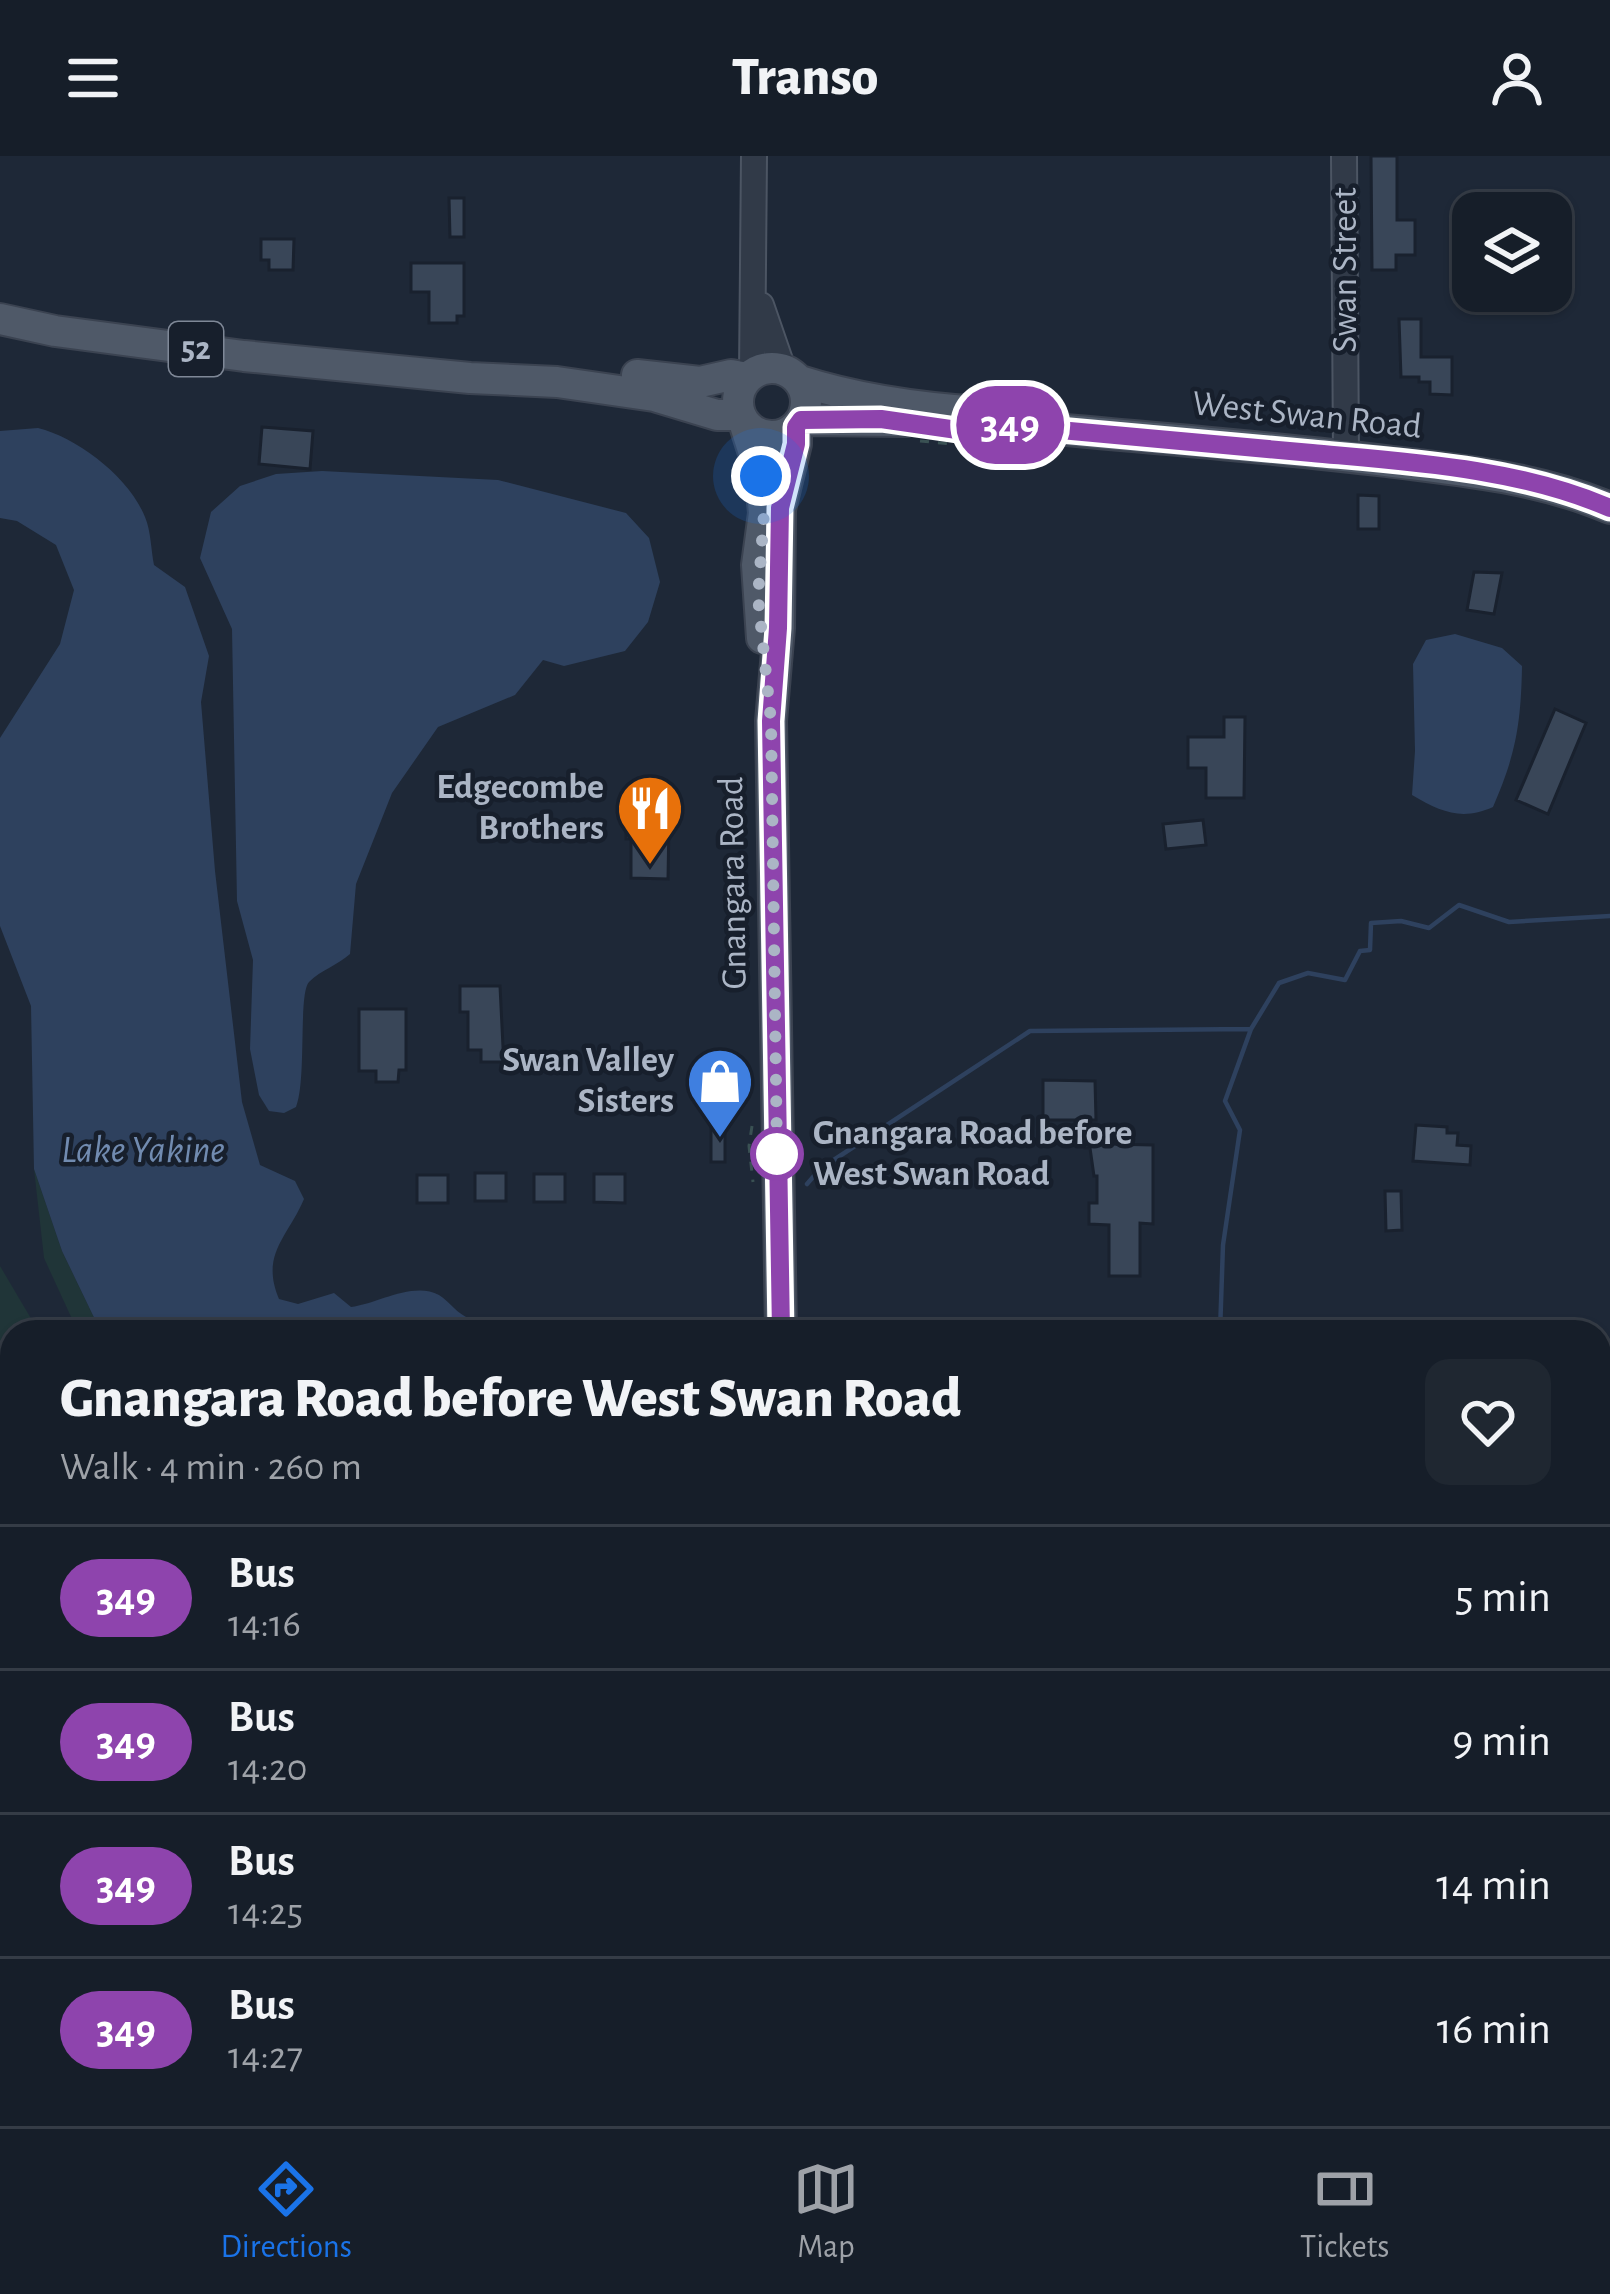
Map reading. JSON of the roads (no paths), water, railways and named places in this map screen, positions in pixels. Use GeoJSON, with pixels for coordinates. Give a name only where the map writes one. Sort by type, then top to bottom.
{"type":"FeatureCollection","features":[{"type":"Feature","properties":{"kind":"main road","name":"West Swan Road"},"geometry":{"type":"LineString","coordinates":[[0,319],[55,331],[262,358],[557,382],[654,396],[742,418]]}},
{"type":"Feature","properties":{"kind":"main road","name":"West Swan Road"},"geometry":{"type":"LineString","coordinates":[[557,382],[578,369],[700,382],[731,375],[770,375],[919,408],[980,412],[992,424]]}},
{"type":"Feature","properties":{"kind":"main road"},"geometry":{"type":"LineString","coordinates":[[742,418],[738,396],[770,375],[807,400],[799,423]]}},
{"type":"Feature","properties":{"kind":"main road","name":"52"},"geometry":{"type":"LineString","coordinates":[[742,418],[763,435],[775,436],[799,423]]}},
{"type":"Feature","properties":{"kind":"main road","name":"Gnangara Road"},"geometry":{"type":"LineString","coordinates":[[742,418],[761,476],[764,513],[758,597],[771,721],[781,1320]]}},
{"type":"Feature","properties":{"kind":"main road","name":"West Swan Road"},"geometry":{"type":"LineString","coordinates":[[799,423],[881,419],[978,433],[992,424],[1346,456],[1516,478],[1610,508]]}},
{"type":"Feature","properties":{"kind":"main road","name":"Gnangara Road"},"geometry":{"type":"LineString","coordinates":[[771,721],[780,508],[799,423]]}},
{"type":"Feature","properties":{"kind":"street"},"geometry":{"type":"LineString","coordinates":[[754,156],[754,285],[770,375]]}},
{"type":"Feature","properties":{"kind":"street","name":"Swan Street"},"geometry":{"type":"LineString","coordinates":[[1344,156],[1346,456]]}},
{"type":"Feature","properties":{"kind":"water","name":"Lake Yakine"},"geometry":{"type":"Polygon","coordinates":[[[38,428],[53,433],[115,474],[147,522],[154,565],[185,587],[209,656],[201,702],[242,1102],[260,1165],[295,1181],[304,1199],[274,1258],[279,1299],[298,1304],[334,1293],[351,1307],[429,1291],[470,1320],[95,1320],[62,1251],[34,1169],[31,1006],[0,926],[0,738],[60,644],[74,590],[56,545],[17,521],[0,518],[0,431],[38,428]]]}},
{"type":"Feature","properties":{"kind":"water"},"geometry":{"type":"Polygon","coordinates":[[[322,471],[498,480],[626,513],[649,538],[660,582],[648,622],[625,651],[564,666],[543,660],[515,695],[438,727],[392,793],[356,884],[350,954],[309,982],[299,1094],[296,1107],[284,1113],[269,1111],[259,1095],[250,1049],[253,960],[237,901],[232,629],[200,558],[211,512],[240,486],[276,474],[322,471]]]}},
{"type":"Feature","properties":{"kind":"water"},"geometry":{"type":"Polygon","coordinates":[[[1455,634],[1502,648],[1522,666],[1512,754],[1493,807],[1461,814],[1412,795],[1413,664],[1426,640],[1455,634]]]}},
{"type":"Feature","properties":{"kind":"waterway"},"geometry":{"type":"LineString","coordinates":[[1220,1320],[1223,1245],[1240,1130],[1225,1101],[1251,1029],[1279,983],[1308,973],[1345,980],[1360,951],[1370,950],[1371,923],[1401,921],[1429,928],[1459,905],[1509,922],[1610,916]]}},
{"type":"Feature","properties":{"kind":"waterway"},"geometry":{"type":"LineString","coordinates":[[807,1184],[820,1169],[1030,1031],[1251,1029]]}},
{"type":"Feature","properties":{"kind":"place","name":"Edgecombe Brothers"},"geometry":{"type":"Point","coordinates":[650,867]}},
{"type":"Feature","properties":{"kind":"place","name":"Swan Valley Sisters"},"geometry":{"type":"Point","coordinates":[720,1140]}},
{"type":"Feature","properties":{"kind":"place","name":"Gnangara Road before West Swan Road"},"geometry":{"type":"Point","coordinates":[777,1154]}}]}
